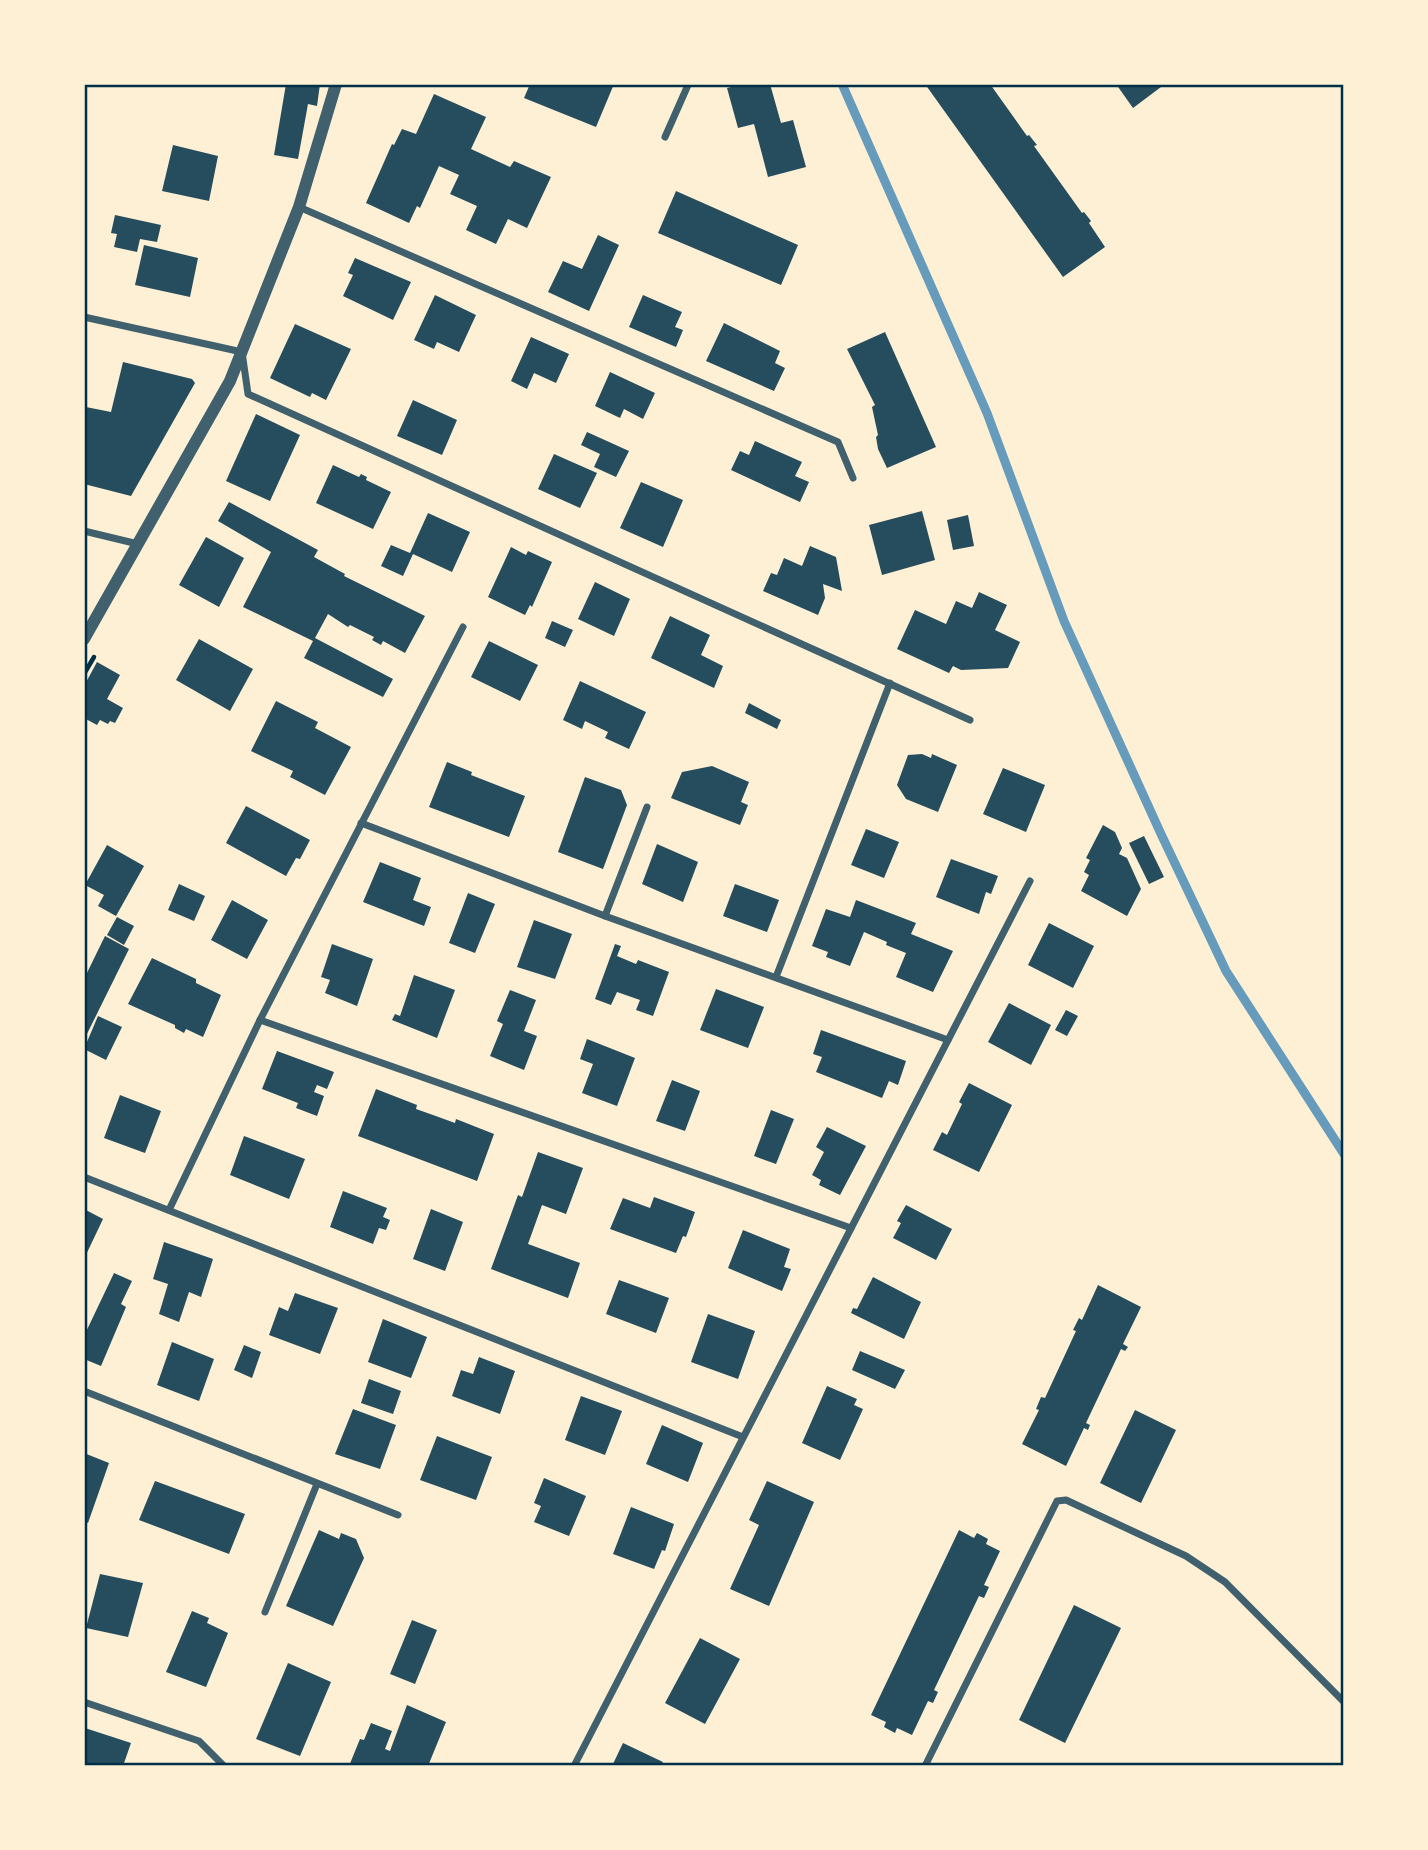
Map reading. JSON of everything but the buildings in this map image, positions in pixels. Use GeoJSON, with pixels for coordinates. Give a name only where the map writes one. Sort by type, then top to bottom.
{"type":"FeatureCollection","features":[{"type":"Feature","properties":{"kind":"street"},"geometry":{"type":"LineString","coordinates":[[84,639],[229,381],[299,207],[336,84]]}},
{"type":"Feature","properties":{"kind":"street"},"geometry":{"type":"LineString","coordinates":[[665,137],[688,85],[686,84]]}},
{"type":"Feature","properties":{"kind":"street"},"geometry":{"type":"LineString","coordinates":[[299,207],[838,442],[853,478]]}},
{"type":"Feature","properties":{"kind":"street"},"geometry":{"type":"LineString","coordinates":[[84,317],[242,352]]}},
{"type":"Feature","properties":{"kind":"street"},"geometry":{"type":"LineString","coordinates":[[242,352],[248,394],[970,720]]}},
{"type":"Feature","properties":{"kind":"street"},"geometry":{"type":"LineString","coordinates":[[84,531],[138,544]]}},
{"type":"Feature","properties":{"kind":"street"},"geometry":{"type":"LineString","coordinates":[[169,1210],[260,1020],[463,627]]}},
{"type":"Feature","properties":{"kind":"street"},"geometry":{"type":"LineString","coordinates":[[776,977],[890,683]]}},
{"type":"Feature","properties":{"kind":"street"},"geometry":{"type":"LineString","coordinates":[[605,916],[647,807]]}},
{"type":"Feature","properties":{"kind":"street"},"geometry":{"type":"LineString","coordinates":[[361,823],[605,916],[948,1040]]}},
{"type":"Feature","properties":{"kind":"street"},"geometry":{"type":"LineString","coordinates":[[574,1766],[1030,881]]}},
{"type":"Feature","properties":{"kind":"street"},"geometry":{"type":"LineString","coordinates":[[260,1020],[851,1228]]}},
{"type":"Feature","properties":{"kind":"street"},"geometry":{"type":"LineString","coordinates":[[84,1177],[743,1437]]}},
{"type":"Feature","properties":{"kind":"street"},"geometry":{"type":"LineString","coordinates":[[84,1391],[398,1515]]}},
{"type":"Feature","properties":{"kind":"street"},"geometry":{"type":"LineString","coordinates":[[265,1612],[317,1484]]}},
{"type":"Feature","properties":{"kind":"street"},"geometry":{"type":"LineString","coordinates":[[925,1766],[1057,1500],[1066,1500],[1186,1556],[1225,1582],[1344,1702]]}},
{"type":"Feature","properties":{"kind":"street"},"geometry":{"type":"LineString","coordinates":[[84,1702],[199,1741],[224,1766]]}},
{"type":"Feature","properties":{"kind":"waterway"},"geometry":{"type":"LineString","coordinates":[[842,84],[987,413],[1064,621],[1161,834],[1226,971],[1344,1154]]}}]}
